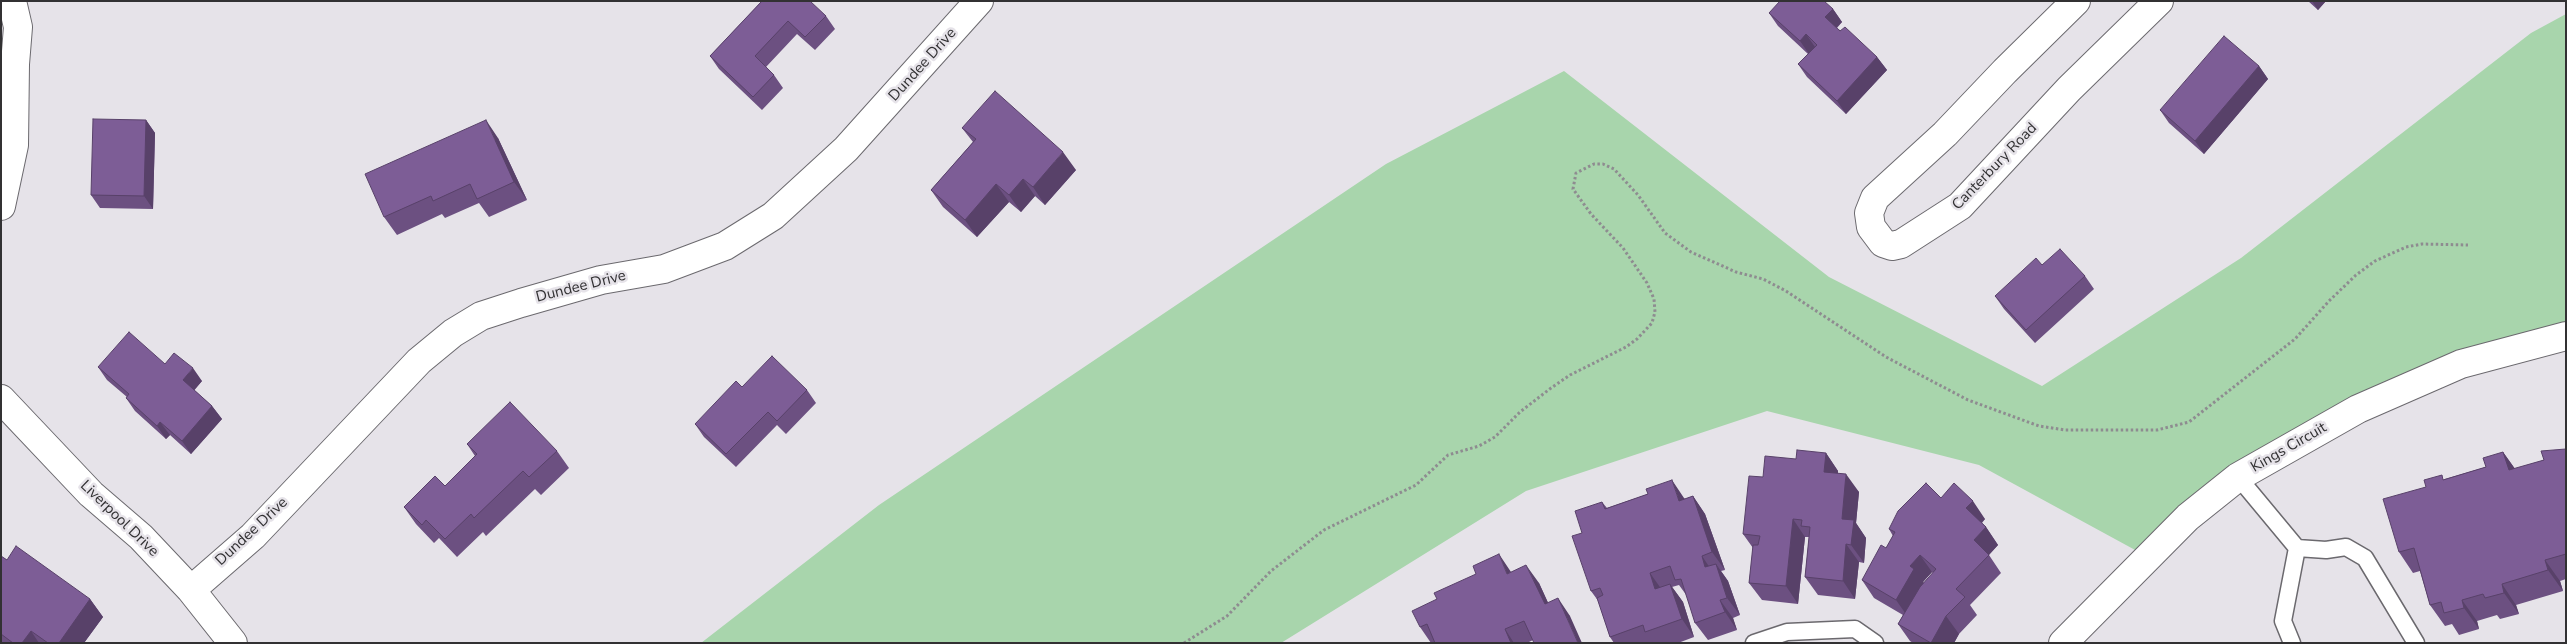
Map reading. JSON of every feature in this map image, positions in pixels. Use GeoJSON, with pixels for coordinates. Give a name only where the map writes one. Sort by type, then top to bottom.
{"type":"FeatureCollection","features":[{"type":"Feature","properties":{"kind":"street"},"geometry":{"type":"LineString","coordinates":[[1,206],[14,145],[15,64],[18,27],[12,1]]}},
{"type":"Feature","properties":{"kind":"street","name":"Dundee Drive"},"geometry":{"type":"LineString","coordinates":[[190,590],[253,536],[419,361],[453,334],[481,316],[601,280],[664,269],[725,246],[773,216],[846,150],[979,1]]}},
{"type":"Feature","properties":{"kind":"street","name":"Canterbury Road"},"geometry":{"type":"LineString","coordinates":[[2076,1],[1945,134],[1875,198],[1869,213],[1872,227],[1883,243],[1892,246],[1901,244],[1960,206],[2070,88],[2159,1]]}},
{"type":"Feature","properties":{"kind":"street"},"geometry":{"type":"LineString","coordinates":[[1,94],[15,64]]}},
{"type":"Feature","properties":{"kind":"street","name":"Kings Circuit"},"geometry":{"type":"LineString","coordinates":[[2063,643],[2188,518],[2238,477],[2358,409],[2461,364],[2566,336]]}},
{"type":"Feature","properties":{"kind":"street","name":"Liverpool Drive"},"geometry":{"type":"LineString","coordinates":[[1,399],[91,494],[141,538],[190,590],[233,643]]}},
{"type":"Feature","properties":{"kind":"lane"},"geometry":{"type":"LineString","coordinates":[[2238,477],[2297,548],[2326,550],[2346,547],[2365,558],[2416,643]]}},
{"type":"Feature","properties":{"kind":"lane"},"geometry":{"type":"LineString","coordinates":[[2292,643],[2283,621],[2297,548]]}},
{"type":"Feature","properties":{"kind":"lane"},"geometry":{"type":"LineString","coordinates":[[1754,643],[1787,632],[1855,629],[1875,643]]}},
{"type":"Feature","properties":{"kind":"path"},"geometry":{"type":"LineString","coordinates":[[1184,643],[1227,616],[1271,571],[1324,530],[1416,485],[1448,455],[1479,446],[1495,437],[1520,412],[1570,374],[1626,347],[1637,339],[1652,323],[1655,312],[1654,299],[1647,283],[1623,248],[1591,214],[1573,190],[1576,173],[1594,164],[1603,164],[1614,170],[1626,181],[1665,232],[1692,252],[1736,272],[1763,279],[1786,291],[1886,357],[1968,400],[2039,426],[2065,430],[2157,430],[2189,422],[2295,339],[2329,301],[2356,275],[2375,261],[2406,247],[2452,243],[2468,245]]}},
{"type":"Feature","properties":{"kind":"green space"},"geometry":{"type":"Polygon","coordinates":[[[2566,14],[2566,340],[2403,396],[2263,471],[2148,557],[1979,465],[1767,411],[1526,491],[1281,643],[701,643],[879,505],[1386,164],[1564,71],[1829,277],[2042,386],[2241,258],[2531,33],[2566,14]]]}},
{"type":"Feature","properties":{"kind":"building"},"geometry":{"type":"Polygon","coordinates":[[[762,1],[810,1],[826,16],[805,37],[788,21],[755,56],[774,75],[753,97],[710,56],[762,1]]]}},
{"type":"Feature","properties":{"kind":"building"},"geometry":{"type":"Polygon","coordinates":[[[1780,1],[1824,1],[1833,9],[1825,17],[1840,31],[1845,27],[1877,57],[1837,101],[1798,64],[1817,45],[1806,34],[1800,41],[1769,13],[1780,1]]]}},
{"type":"Feature","properties":{"kind":"building"},"geometry":{"type":"Polygon","coordinates":[[[2224,36],[2259,66],[2195,141],[2160,110],[2224,36]]]}},
{"type":"Feature","properties":{"kind":"building"},"geometry":{"type":"Polygon","coordinates":[[[995,91],[1063,152],[1033,187],[1023,179],[1009,195],[996,184],[965,220],[931,190],[976,139],[962,128],[995,91]]]}},
{"type":"Feature","properties":{"kind":"building"},"geometry":{"type":"Polygon","coordinates":[[[93,119],[146,120],[144,196],[91,195],[93,119]]]}},
{"type":"Feature","properties":{"kind":"building"},"geometry":{"type":"Polygon","coordinates":[[[486,120],[514,182],[477,199],[470,184],[433,201],[431,196],[384,217],[365,174],[486,120]]]}},
{"type":"Feature","properties":{"kind":"building"},"geometry":{"type":"Polygon","coordinates":[[[2060,249],[2085,276],[2026,330],[1995,296],[2036,258],[2042,265],[2060,249]]]}},
{"type":"Feature","properties":{"kind":"building"},"geometry":{"type":"Polygon","coordinates":[[[129,332],[165,364],[174,353],[193,368],[183,380],[212,406],[182,441],[160,422],[157,426],[126,398],[129,394],[98,367],[129,332]]]}},
{"type":"Feature","properties":{"kind":"building"},"geometry":{"type":"Polygon","coordinates":[[[772,356],[807,390],[777,421],[768,412],[726,454],[695,424],[736,381],[742,387],[772,356]]]}},
{"type":"Feature","properties":{"kind":"building"},"geometry":{"type":"Polygon","coordinates":[[[510,402],[557,451],[529,477],[523,471],[474,518],[471,514],[445,539],[426,520],[422,525],[404,507],[435,476],[445,486],[477,454],[467,444],[510,402]]]}},
{"type":"Feature","properties":{"kind":"building"},"geometry":{"type":"Polygon","coordinates":[[[2566,449],[2566,554],[2545,560],[2548,570],[2502,584],[2504,593],[2485,598],[2483,594],[2462,600],[2464,608],[2444,613],[2441,602],[2430,605],[2414,548],[2399,552],[2383,499],[2426,487],[2424,480],[2442,475],[2443,480],[2486,467],[2483,458],[2503,452],[2509,470],[2544,460],[2541,451],[2566,449]]]}},
{"type":"Feature","properties":{"kind":"building"},"geometry":{"type":"Polygon","coordinates":[[[1797,450],[1826,453],[1824,472],[1846,474],[1842,519],[1854,520],[1851,545],[1846,544],[1843,581],[1805,577],[1810,527],[1801,526],[1802,520],[1793,519],[1786,586],[1749,583],[1753,545],[1758,545],[1760,536],[1743,534],[1749,476],[1763,477],[1765,456],[1796,459],[1797,450]]]}},
{"type":"Feature","properties":{"kind":"building"},"geometry":{"type":"Polygon","coordinates":[[[1672,480],[1679,501],[1693,496],[1712,552],[1702,556],[1705,567],[1716,564],[1727,598],[1720,600],[1725,612],[1695,623],[1681,579],[1675,580],[1670,566],[1650,573],[1655,589],[1670,584],[1682,619],[1645,632],[1643,625],[1610,637],[1597,598],[1603,595],[1600,588],[1591,591],[1572,536],[1582,533],[1575,511],[1602,502],[1605,509],[1648,494],[1646,489],[1672,480]]]}},
{"type":"Feature","properties":{"kind":"building"},"geometry":{"type":"Polygon","coordinates":[[[1926,483],[1941,498],[1954,483],[1973,501],[1966,508],[1986,527],[1974,540],[1989,555],[1956,589],[1965,597],[1946,616],[1931,643],[1898,624],[1920,587],[1936,569],[1920,555],[1910,566],[1914,569],[1896,600],[1862,580],[1881,545],[1886,548],[1895,532],[1889,529],[1898,511],[1926,483]]]}},
{"type":"Feature","properties":{"kind":"building"},"geometry":{"type":"Polygon","coordinates":[[[16,546],[90,599],[59,643],[48,643],[31,631],[22,643],[13,643],[1,634],[1,556],[7,560],[16,546]]]}},
{"type":"Feature","properties":{"kind":"building"},"geometry":{"type":"Polygon","coordinates":[[[1499,554],[1507,574],[1526,565],[1545,604],[1558,598],[1578,643],[1534,643],[1524,621],[1505,629],[1511,643],[1435,643],[1427,624],[1420,627],[1412,611],[1437,599],[1434,593],[1476,574],[1473,566],[1499,554]]]}}]}
